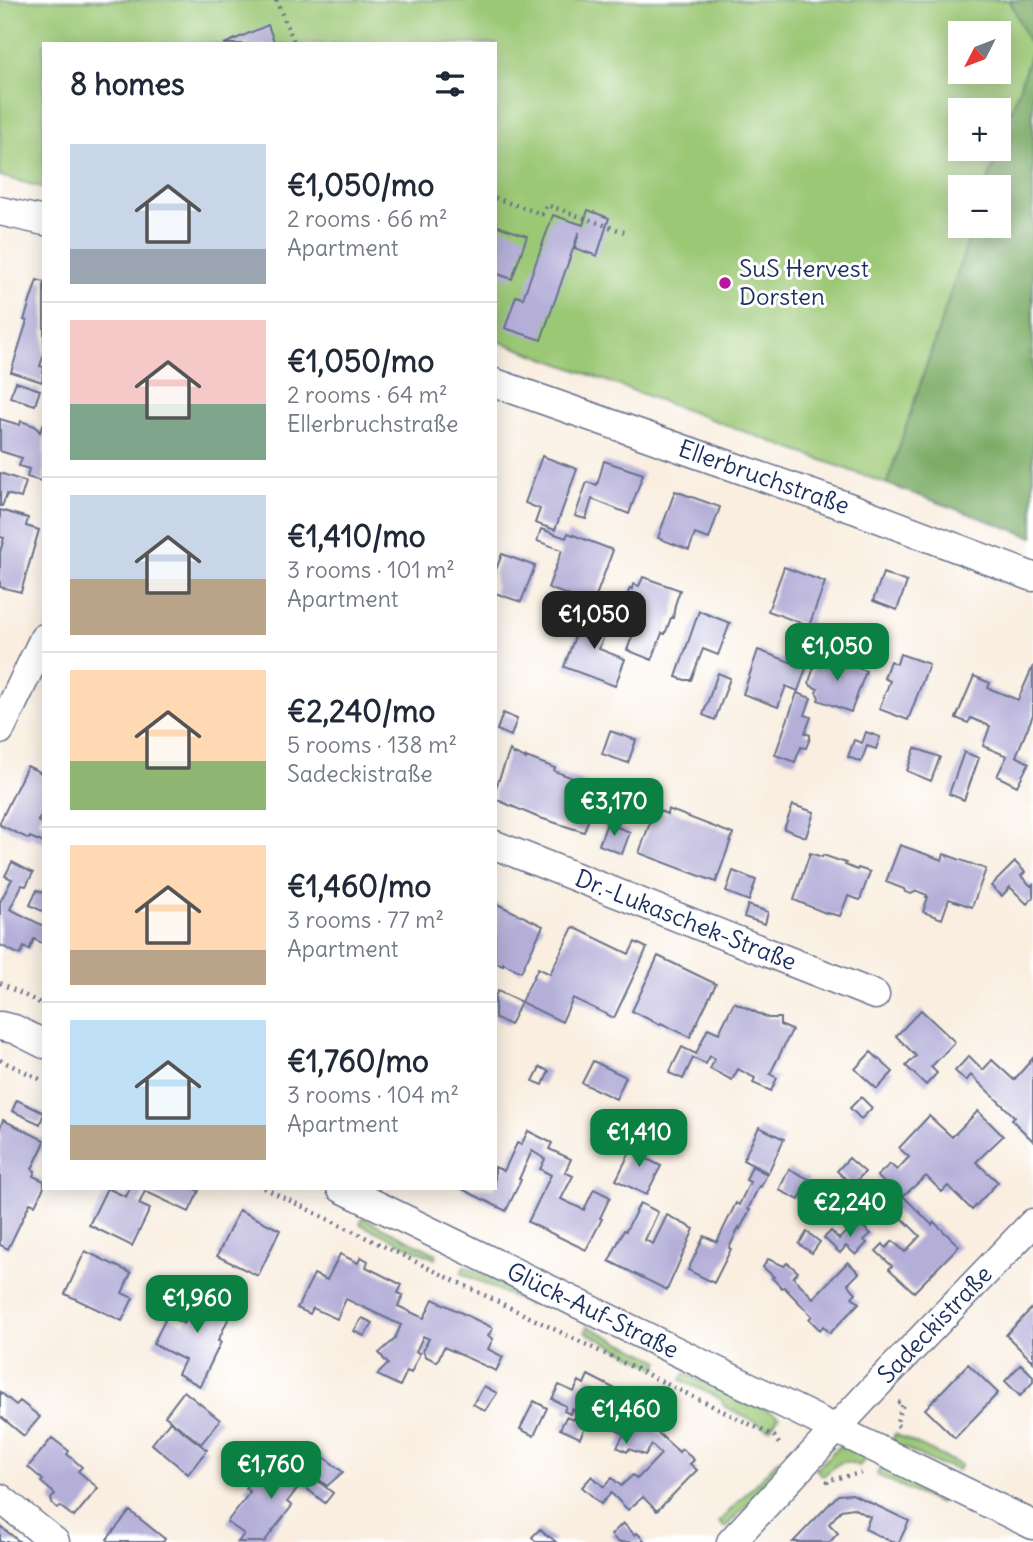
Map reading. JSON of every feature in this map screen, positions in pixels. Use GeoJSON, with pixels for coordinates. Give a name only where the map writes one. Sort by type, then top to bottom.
{"type":"FeatureCollection","features":[{"type":"Feature","properties":{"kind":"street"},"geometry":{"type":"LineString","coordinates":[[0,211],[42,221]]}},
{"type":"Feature","properties":{"kind":"street","name":"Ellerbruchstraße"},"geometry":{"type":"LineString","coordinates":[[497,384],[854,509],[1033,577]]}},
{"type":"Feature","properties":{"kind":"street"},"geometry":{"type":"LineString","coordinates":[[0,730],[42,642]]}},
{"type":"Feature","properties":{"kind":"street","name":"Dr.-Lukaschek-Straße"},"geometry":{"type":"LineString","coordinates":[[497,846],[876,995]]}},
{"type":"Feature","properties":{"kind":"street"},"geometry":{"type":"LineString","coordinates":[[5,1023],[42,1043]]}},
{"type":"Feature","properties":{"kind":"street","name":"Glück-Auf-Straße"},"geometry":{"type":"LineString","coordinates":[[345,1190],[1033,1525]]}},
{"type":"Feature","properties":{"kind":"street","name":"Sadeckistraße"},"geometry":{"type":"LineString","coordinates":[[732,1542],[836,1428],[1033,1223]]}},
{"type":"Feature","properties":{"kind":"street"},"geometry":{"type":"LineString","coordinates":[[0,1498],[55,1542]]}},
{"type":"Feature","properties":{"kind":"path"},"geometry":{"type":"LineString","coordinates":[[276,0],[294,42]]}},
{"type":"Feature","properties":{"kind":"path"},"geometry":{"type":"LineString","coordinates":[[497,199],[542,214],[547,205],[624,232]]}},
{"type":"Feature","properties":{"kind":"path"},"geometry":{"type":"LineString","coordinates":[[0,983],[42,1004]]}},
{"type":"Feature","properties":{"kind":"path"},"geometry":{"type":"LineString","coordinates":[[0,1060],[42,1080]]}},
{"type":"Feature","properties":{"kind":"path"},"geometry":{"type":"LineString","coordinates":[[268,1190],[774,1436],[783,1450],[822,1488],[829,1480],[862,1473]]}},
{"type":"Feature","properties":{"kind":"path"},"geometry":{"type":"LineString","coordinates":[[872,1390],[903,1404],[896,1424],[904,1430]]}},
{"type":"Feature","properties":{"kind":"green space","name":"SuS Hervest Dorsten"},"geometry":{"type":"Polygon","coordinates":[[[0,0],[1010,0],[1032,50],[1011,112],[1011,98],[948,98],[948,161],[995,161],[990,175],[948,175],[948,238],[969,238],[887,484],[497,341],[497,42],[42,42],[42,187],[0,176],[0,0]]]}},
{"type":"Feature","properties":{"kind":"green space"},"geometry":{"type":"Polygon","coordinates":[[[1010,0],[1033,0],[1033,537],[887,484],[969,238],[1011,238],[1011,175],[990,175],[995,161],[1011,161],[1011,113],[1032,50],[1010,0]]]}},
{"type":"Feature","properties":{"kind":"green space"},"geometry":{"type":"Polygon","coordinates":[[[363,1218],[437,1254],[435,1259],[360,1224],[363,1218]]]}},
{"type":"Feature","properties":{"kind":"green space"},"geometry":{"type":"Polygon","coordinates":[[[464,1266],[531,1299],[529,1305],[461,1273],[464,1266]]]}},
{"type":"Feature","properties":{"kind":"green space"},"geometry":{"type":"Polygon","coordinates":[[[587,1326],[660,1361],[657,1368],[585,1332],[587,1326]]]}},
{"type":"Feature","properties":{"kind":"green space"},"geometry":{"type":"Polygon","coordinates":[[[685,1373],[724,1393],[731,1391],[779,1416],[768,1429],[724,1406],[721,1399],[681,1380],[685,1373]]]}},
{"type":"Feature","properties":{"kind":"green space"},"geometry":{"type":"Polygon","coordinates":[[[895,1434],[961,1465],[958,1470],[942,1466],[891,1442],[895,1434]]]}},
{"type":"Feature","properties":{"kind":"green space"},"geometry":{"type":"Polygon","coordinates":[[[842,1446],[867,1458],[859,1466],[848,1462],[840,1463],[823,1476],[816,1469],[842,1446]]]}},
{"type":"Feature","properties":{"kind":"green space"},"geometry":{"type":"Polygon","coordinates":[[[779,1459],[786,1466],[725,1528],[719,1522],[779,1459]]]}},
{"type":"Feature","properties":{"kind":"green space"},"geometry":{"type":"Polygon","coordinates":[[[881,1465],[942,1497],[939,1504],[877,1475],[881,1465]]]}},
{"type":"Feature","properties":{"kind":"building"},"geometry":{"type":"Polygon","coordinates":[[[268,25],[274,42],[229,42],[268,25]]]}},
{"type":"Feature","properties":{"kind":"building"},"geometry":{"type":"Polygon","coordinates":[[[588,210],[609,218],[597,256],[575,248],[579,232],[541,340],[505,328],[516,296],[523,298],[553,215],[583,225],[588,210]]]}},
{"type":"Feature","properties":{"kind":"building"},"geometry":{"type":"Polygon","coordinates":[[[497,226],[527,236],[512,279],[497,274],[497,226]]]}},
{"type":"Feature","properties":{"kind":"building"},"geometry":{"type":"Polygon","coordinates":[[[37,280],[42,281],[42,382],[11,372],[27,321],[24,320],[37,280]]]}},
{"type":"Feature","properties":{"kind":"building"},"geometry":{"type":"Polygon","coordinates":[[[16,382],[40,390],[35,405],[10,397],[16,382]]]}},
{"type":"Feature","properties":{"kind":"building"},"geometry":{"type":"Polygon","coordinates":[[[0,419],[20,425],[21,421],[35,426],[40,432],[42,428],[42,481],[27,477],[29,469],[19,466],[22,458],[0,451],[0,419]]]}},
{"type":"Feature","properties":{"kind":"building"},"geometry":{"type":"Polygon","coordinates":[[[542,456],[577,469],[555,530],[535,523],[540,509],[525,503],[542,456]]]}},
{"type":"Feature","properties":{"kind":"building"},"geometry":{"type":"Polygon","coordinates":[[[604,461],[643,474],[629,514],[592,499],[586,519],[575,516],[587,482],[597,485],[604,461]]]}},
{"type":"Feature","properties":{"kind":"building"},"geometry":{"type":"Polygon","coordinates":[[[0,473],[26,482],[21,498],[7,494],[2,506],[0,506],[0,473]]]}},
{"type":"Feature","properties":{"kind":"building"},"geometry":{"type":"Polygon","coordinates":[[[675,491],[720,507],[709,539],[695,534],[689,550],[658,538],[675,491]]]}},
{"type":"Feature","properties":{"kind":"building"},"geometry":{"type":"Polygon","coordinates":[[[0,510],[28,518],[26,526],[39,530],[21,592],[0,587],[0,552],[4,538],[0,537],[0,510]]]}},
{"type":"Feature","properties":{"kind":"building"},"geometry":{"type":"Polygon","coordinates":[[[541,529],[566,538],[568,533],[613,550],[593,604],[548,588],[562,550],[537,541],[541,529]]]}},
{"type":"Feature","properties":{"kind":"building"},"geometry":{"type":"Polygon","coordinates":[[[502,554],[535,566],[521,602],[497,594],[497,567],[502,554]]]}},
{"type":"Feature","properties":{"kind":"building"},"geometry":{"type":"Polygon","coordinates":[[[784,567],[825,582],[809,626],[768,611],[784,567]]]}},
{"type":"Feature","properties":{"kind":"building"},"geometry":{"type":"Polygon","coordinates":[[[883,573],[907,582],[897,610],[873,601],[883,573]]]}},
{"type":"Feature","properties":{"kind":"building"},"geometry":{"type":"Polygon","coordinates":[[[643,577],[680,590],[673,618],[665,634],[662,633],[652,660],[627,650],[637,624],[619,617],[630,588],[632,589],[633,584],[639,586],[643,577]]]}},
{"type":"Feature","properties":{"kind":"building"},"geometry":{"type":"Polygon","coordinates":[[[584,611],[610,620],[599,649],[625,659],[615,686],[564,667],[584,611]]]}},
{"type":"Feature","properties":{"kind":"building"},"geometry":{"type":"Polygon","coordinates":[[[699,611],[730,623],[718,655],[703,649],[691,680],[685,680],[676,677],[699,611]]]}},
{"type":"Feature","properties":{"kind":"building"},"geometry":{"type":"Polygon","coordinates":[[[798,649],[811,654],[798,691],[786,686],[778,707],[743,694],[758,650],[793,663],[798,649]]]}},
{"type":"Feature","properties":{"kind":"building"},"geometry":{"type":"Polygon","coordinates":[[[900,654],[929,664],[908,720],[879,709],[890,681],[884,678],[890,661],[897,664],[900,654]]]}},
{"type":"Feature","properties":{"kind":"building"},"geometry":{"type":"Polygon","coordinates":[[[818,655],[866,671],[851,712],[818,700],[818,689],[809,682],[818,655]]]}},
{"type":"Feature","properties":{"kind":"building"},"geometry":{"type":"Polygon","coordinates":[[[1033,666],[1033,715],[1016,756],[1029,763],[1017,786],[997,776],[1007,756],[983,746],[990,726],[971,718],[968,723],[956,718],[974,676],[990,683],[988,688],[1018,700],[1033,666]]]}},
{"type":"Feature","properties":{"kind":"building"},"geometry":{"type":"Polygon","coordinates":[[[718,673],[730,678],[715,720],[703,715],[718,673]]]}},
{"type":"Feature","properties":{"kind":"building"},"geometry":{"type":"Polygon","coordinates":[[[797,693],[811,698],[805,715],[811,717],[805,733],[810,735],[810,738],[806,748],[801,747],[795,762],[775,755],[797,693]]]}},
{"type":"Feature","properties":{"kind":"building"},"geometry":{"type":"Polygon","coordinates":[[[503,713],[517,719],[511,736],[497,730],[503,713]]]}},
{"type":"Feature","properties":{"kind":"building"},"geometry":{"type":"Polygon","coordinates":[[[610,731],[636,740],[628,763],[602,754],[610,731]]]}},
{"type":"Feature","properties":{"kind":"building"},"geometry":{"type":"Polygon","coordinates":[[[866,732],[880,737],[876,749],[867,746],[861,762],[848,757],[854,740],[862,743],[866,732]]]}},
{"type":"Feature","properties":{"kind":"building"},"geometry":{"type":"Polygon","coordinates":[[[915,748],[940,757],[931,781],[907,771],[915,748]]]}},
{"type":"Feature","properties":{"kind":"building"},"geometry":{"type":"Polygon","coordinates":[[[510,750],[526,759],[555,768],[554,771],[600,788],[584,832],[537,817],[497,800],[497,785],[510,750]]]}},
{"type":"Feature","properties":{"kind":"building"},"geometry":{"type":"Polygon","coordinates":[[[964,752],[979,758],[964,800],[949,794],[964,752]]]}},
{"type":"Feature","properties":{"kind":"building"},"geometry":{"type":"Polygon","coordinates":[[[27,766],[42,773],[42,814],[38,821],[42,823],[42,842],[30,837],[29,839],[0,825],[27,766]]]}},
{"type":"Feature","properties":{"kind":"building"},"geometry":{"type":"Polygon","coordinates":[[[793,805],[814,812],[806,837],[784,829],[793,805]]]}},
{"type":"Feature","properties":{"kind":"building"},"geometry":{"type":"Polygon","coordinates":[[[655,809],[667,814],[668,809],[733,834],[716,882],[639,853],[655,809]]]}},
{"type":"Feature","properties":{"kind":"building"},"geometry":{"type":"Polygon","coordinates":[[[607,823],[630,832],[622,854],[599,845],[607,823]]]}},
{"type":"Feature","properties":{"kind":"building"},"geometry":{"type":"Polygon","coordinates":[[[900,845],[942,860],[944,854],[986,869],[972,907],[949,899],[942,919],[923,912],[927,895],[917,891],[911,894],[886,882],[900,845]]]}},
{"type":"Feature","properties":{"kind":"building"},"geometry":{"type":"Polygon","coordinates":[[[810,853],[870,872],[860,900],[848,896],[840,916],[794,900],[810,853]]]}},
{"type":"Feature","properties":{"kind":"building"},"geometry":{"type":"Polygon","coordinates":[[[12,862],[33,873],[26,886],[22,885],[10,909],[42,925],[42,943],[34,939],[29,950],[24,947],[20,955],[0,945],[0,902],[12,879],[5,876],[12,862]]]}},
{"type":"Feature","properties":{"kind":"building"},"geometry":{"type":"Polygon","coordinates":[[[1015,862],[1025,872],[1021,876],[1031,886],[1033,884],[1033,897],[1027,904],[1010,887],[1002,896],[991,886],[1015,862]]]}},
{"type":"Feature","properties":{"kind":"building"},"geometry":{"type":"Polygon","coordinates":[[[733,871],[756,880],[749,901],[726,892],[733,871]]]}},
{"type":"Feature","properties":{"kind":"building"},"geometry":{"type":"Polygon","coordinates":[[[37,890],[42,892],[42,911],[30,905],[37,890]]]}},
{"type":"Feature","properties":{"kind":"building"},"geometry":{"type":"Polygon","coordinates":[[[497,904],[543,926],[521,972],[497,963],[497,904]]]}},
{"type":"Feature","properties":{"kind":"building"},"geometry":{"type":"Polygon","coordinates":[[[748,905],[768,912],[765,924],[744,917],[748,905]]]}},
{"type":"Feature","properties":{"kind":"building"},"geometry":{"type":"Polygon","coordinates":[[[573,927],[629,954],[635,942],[647,948],[614,1018],[573,998],[562,1022],[521,1002],[538,968],[550,974],[573,927]]]}},
{"type":"Feature","properties":{"kind":"building"},"geometry":{"type":"Polygon","coordinates":[[[658,956],[716,984],[690,1037],[632,1011],[658,956]]]}},
{"type":"Feature","properties":{"kind":"building"},"geometry":{"type":"Polygon","coordinates":[[[498,991],[521,1002],[510,1025],[497,1019],[498,991]]]}},
{"type":"Feature","properties":{"kind":"building"},"geometry":{"type":"Polygon","coordinates":[[[734,1002],[768,1018],[780,1018],[780,1025],[792,1030],[770,1074],[777,1078],[771,1091],[753,1083],[755,1078],[738,1069],[732,1080],[710,1069],[715,1059],[710,1056],[706,1064],[693,1058],[683,1079],[669,1073],[682,1047],[696,1054],[708,1028],[719,1033],[734,1002]]]}},
{"type":"Feature","properties":{"kind":"building"},"geometry":{"type":"Polygon","coordinates":[[[921,1010],[955,1042],[931,1067],[937,1073],[926,1085],[906,1066],[916,1056],[896,1036],[921,1010]]]}},
{"type":"Feature","properties":{"kind":"building"},"geometry":{"type":"Polygon","coordinates":[[[871,1052],[893,1072],[877,1089],[855,1069],[871,1052]]]}},
{"type":"Feature","properties":{"kind":"building"},"geometry":{"type":"Polygon","coordinates":[[[969,1056],[983,1070],[992,1060],[1014,1080],[1033,1058],[1033,1141],[1012,1120],[1015,1117],[971,1075],[966,1081],[955,1071],[969,1056]]]}},
{"type":"Feature","properties":{"kind":"building"},"geometry":{"type":"Polygon","coordinates":[[[593,1061],[626,1077],[616,1099],[582,1083],[593,1061]]]}},
{"type":"Feature","properties":{"kind":"building"},"geometry":{"type":"Polygon","coordinates":[[[540,1067],[549,1071],[543,1085],[533,1081],[540,1067]]]}},
{"type":"Feature","properties":{"kind":"building"},"geometry":{"type":"Polygon","coordinates":[[[861,1097],[872,1108],[861,1119],[850,1108],[861,1097]]]}},
{"type":"Feature","properties":{"kind":"building"},"geometry":{"type":"Polygon","coordinates":[[[17,1100],[42,1112],[42,1118],[40,1124],[12,1111],[17,1100]]]}},
{"type":"Feature","properties":{"kind":"building"},"geometry":{"type":"Polygon","coordinates":[[[978,1111],[1003,1136],[976,1162],[998,1182],[972,1210],[948,1186],[942,1192],[926,1176],[903,1196],[932,1225],[934,1222],[959,1246],[914,1292],[889,1269],[892,1266],[876,1251],[883,1244],[886,1248],[893,1241],[905,1252],[920,1236],[890,1206],[899,1197],[877,1176],[890,1164],[897,1170],[909,1157],[899,1148],[929,1116],[952,1137],[978,1111]]]}},
{"type":"Feature","properties":{"kind":"building"},"geometry":{"type":"Polygon","coordinates":[[[3,1120],[42,1139],[42,1148],[32,1169],[35,1171],[33,1176],[42,1180],[42,1190],[35,1205],[30,1203],[8,1249],[0,1245],[0,1128],[3,1120]]]}},
{"type":"Feature","properties":{"kind":"building"},"geometry":{"type":"Polygon","coordinates":[[[759,1127],[784,1139],[768,1173],[743,1160],[759,1127]]]}},
{"type":"Feature","properties":{"kind":"building"},"geometry":{"type":"Polygon","coordinates":[[[528,1131],[552,1143],[549,1149],[571,1159],[565,1172],[573,1176],[561,1199],[584,1210],[594,1189],[610,1197],[586,1250],[528,1222],[551,1175],[540,1169],[545,1159],[532,1151],[506,1211],[464,1190],[497,1190],[497,1168],[504,1171],[517,1143],[521,1145],[528,1131]]]}},
{"type":"Feature","properties":{"kind":"building"},"geometry":{"type":"Polygon","coordinates":[[[638,1140],[651,1146],[645,1158],[661,1166],[646,1195],[616,1180],[638,1140]]]}},
{"type":"Feature","properties":{"kind":"building"},"geometry":{"type":"Polygon","coordinates":[[[849,1158],[865,1172],[852,1185],[837,1171],[849,1158]]]}},
{"type":"Feature","properties":{"kind":"building"},"geometry":{"type":"Polygon","coordinates":[[[752,1166],[767,1174],[714,1283],[688,1270],[704,1236],[717,1242],[736,1203],[739,1205],[750,1182],[746,1180],[752,1166]]]}},
{"type":"Feature","properties":{"kind":"building"},"geometry":{"type":"Polygon","coordinates":[[[789,1169],[809,1179],[799,1200],[779,1190],[789,1169]]]}},
{"type":"Feature","properties":{"kind":"building"},"geometry":{"type":"Polygon","coordinates":[[[106,1190],[126,1197],[129,1190],[199,1191],[189,1212],[145,1191],[139,1204],[150,1209],[132,1246],[89,1225],[106,1190]]]}},
{"type":"Feature","properties":{"kind":"building"},"geometry":{"type":"Polygon","coordinates":[[[640,1203],[658,1212],[645,1240],[653,1244],[667,1215],[694,1229],[667,1290],[609,1261],[640,1203]]]}},
{"type":"Feature","properties":{"kind":"building"},"geometry":{"type":"Polygon","coordinates":[[[239,1210],[280,1230],[258,1276],[217,1256],[239,1210]]]}},
{"type":"Feature","properties":{"kind":"building"},"geometry":{"type":"Polygon","coordinates":[[[857,1221],[871,1234],[864,1240],[867,1243],[856,1255],[846,1246],[840,1253],[824,1238],[831,1231],[839,1239],[857,1221]]]}},
{"type":"Feature","properties":{"kind":"building"},"geometry":{"type":"Polygon","coordinates":[[[807,1232],[820,1242],[812,1253],[799,1244],[807,1232]]]}},
{"type":"Feature","properties":{"kind":"building"},"geometry":{"type":"Polygon","coordinates":[[[85,1251],[131,1273],[122,1293],[133,1298],[122,1321],[65,1294],[85,1251]]]}},
{"type":"Feature","properties":{"kind":"building"},"geometry":{"type":"Polygon","coordinates":[[[340,1254],[358,1263],[361,1257],[368,1261],[366,1267],[402,1285],[398,1293],[403,1295],[398,1306],[424,1318],[433,1299],[493,1328],[488,1336],[493,1339],[488,1349],[503,1357],[496,1371],[444,1347],[437,1362],[425,1356],[423,1350],[429,1339],[423,1336],[416,1352],[420,1353],[411,1373],[407,1371],[400,1386],[377,1375],[388,1364],[379,1353],[394,1340],[401,1325],[346,1299],[337,1319],[313,1308],[310,1314],[297,1308],[314,1274],[327,1280],[340,1254]]]}},
{"type":"Feature","properties":{"kind":"building"},"geometry":{"type":"Polygon","coordinates":[[[768,1259],[784,1266],[789,1264],[798,1272],[793,1277],[813,1298],[848,1262],[859,1273],[848,1284],[856,1293],[852,1297],[859,1303],[830,1333],[823,1326],[820,1330],[809,1319],[812,1316],[763,1267],[768,1259]]]}},
{"type":"Feature","properties":{"kind":"building"},"geometry":{"type":"Polygon","coordinates":[[[202,1287],[235,1304],[200,1386],[178,1374],[185,1360],[153,1344],[167,1316],[184,1324],[202,1287]]]}},
{"type":"Feature","properties":{"kind":"building"},"geometry":{"type":"Polygon","coordinates":[[[1033,1307],[1033,1362],[1006,1335],[1033,1307]]]}},
{"type":"Feature","properties":{"kind":"building"},"geometry":{"type":"Polygon","coordinates":[[[362,1318],[373,1323],[364,1336],[354,1331],[362,1318]]]}},
{"type":"Feature","properties":{"kind":"building"},"geometry":{"type":"Polygon","coordinates":[[[968,1364],[998,1393],[955,1438],[925,1409],[968,1364]]]}},
{"type":"Feature","properties":{"kind":"building"},"geometry":{"type":"Polygon","coordinates":[[[1021,1364],[1033,1376],[1033,1382],[1020,1396],[1005,1381],[1021,1364]]]}},
{"type":"Feature","properties":{"kind":"building"},"geometry":{"type":"Polygon","coordinates":[[[588,1375],[625,1394],[621,1401],[626,1404],[621,1414],[656,1431],[679,1452],[682,1449],[694,1460],[690,1464],[697,1470],[657,1511],[643,1497],[628,1510],[611,1493],[601,1504],[582,1487],[592,1476],[604,1487],[612,1478],[621,1486],[633,1475],[637,1479],[661,1454],[652,1445],[645,1455],[617,1447],[624,1434],[590,1417],[580,1438],[560,1429],[566,1417],[580,1421],[584,1414],[572,1409],[570,1414],[564,1411],[566,1406],[552,1399],[559,1385],[574,1392],[579,1381],[584,1384],[588,1375]]]}},
{"type":"Feature","properties":{"kind":"building"},"geometry":{"type":"Polygon","coordinates":[[[484,1386],[497,1393],[485,1411],[473,1404],[484,1386]]]}},
{"type":"Feature","properties":{"kind":"building"},"geometry":{"type":"Polygon","coordinates":[[[184,1391],[220,1420],[201,1444],[165,1416],[184,1391]]]}},
{"type":"Feature","properties":{"kind":"building"},"geometry":{"type":"Polygon","coordinates":[[[0,1392],[16,1405],[20,1401],[40,1417],[24,1436],[0,1416],[0,1392]]]}},
{"type":"Feature","properties":{"kind":"building"},"geometry":{"type":"Polygon","coordinates":[[[534,1401],[547,1408],[534,1436],[520,1429],[534,1401]]]}},
{"type":"Feature","properties":{"kind":"building"},"geometry":{"type":"Polygon","coordinates":[[[170,1421],[207,1450],[188,1474],[152,1444],[170,1421]]]}},
{"type":"Feature","properties":{"kind":"building"},"geometry":{"type":"Polygon","coordinates":[[[52,1438],[69,1451],[67,1454],[82,1467],[78,1471],[98,1488],[74,1517],[52,1503],[51,1499],[55,1494],[28,1467],[52,1438]]]}},
{"type":"Feature","properties":{"kind":"building"},"geometry":{"type":"Polygon","coordinates":[[[311,1447],[343,1472],[327,1486],[297,1462],[311,1447]]]}},
{"type":"Feature","properties":{"kind":"building"},"geometry":{"type":"Polygon","coordinates":[[[268,1458],[282,1469],[279,1472],[285,1477],[282,1473],[284,1470],[296,1479],[303,1469],[333,1493],[325,1503],[301,1484],[287,1502],[292,1506],[264,1542],[238,1542],[244,1534],[227,1522],[250,1492],[245,1488],[268,1458]]]}},
{"type":"Feature","properties":{"kind":"building"},"geometry":{"type":"Polygon","coordinates":[[[852,1494],[909,1521],[899,1542],[892,1542],[865,1529],[870,1517],[853,1508],[841,1510],[829,1524],[838,1533],[830,1542],[793,1542],[838,1495],[852,1494]]]}},
{"type":"Feature","properties":{"kind":"building"},"geometry":{"type":"Polygon","coordinates":[[[130,1511],[165,1539],[163,1542],[111,1542],[107,1539],[130,1511]]]}},
{"type":"Feature","properties":{"kind":"building"},"geometry":{"type":"Polygon","coordinates":[[[623,1523],[646,1542],[618,1542],[611,1535],[623,1523]]]}},
{"type":"Feature","properties":{"kind":"building"},"geometry":{"type":"Polygon","coordinates":[[[0,1526],[20,1542],[0,1542],[0,1526]]]}},
{"type":"Feature","properties":{"kind":"building"},"geometry":{"type":"Polygon","coordinates":[[[540,1529],[556,1542],[536,1542],[532,1537],[540,1529]]]}},
{"type":"Feature","properties":{"kind":"place","name":"SuS Hervest Dorsten"},"geometry":{"type":"Point","coordinates":[725,283]}}]}
